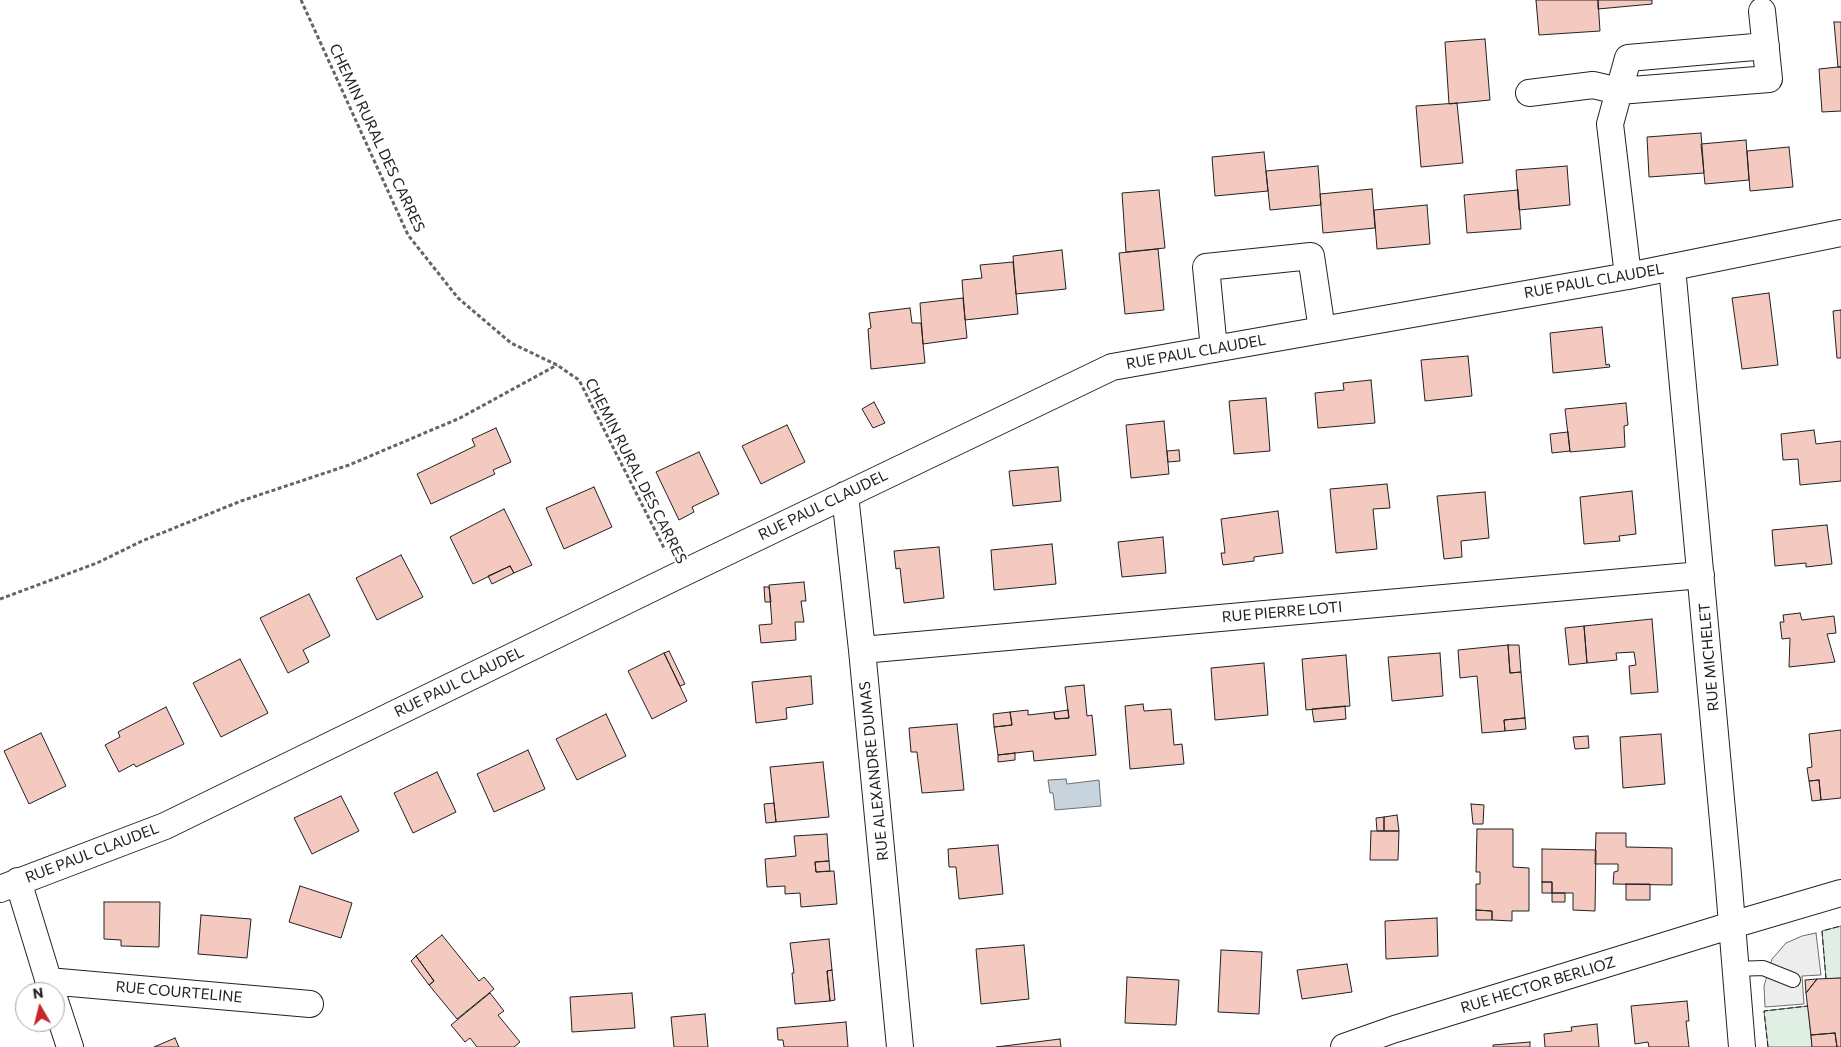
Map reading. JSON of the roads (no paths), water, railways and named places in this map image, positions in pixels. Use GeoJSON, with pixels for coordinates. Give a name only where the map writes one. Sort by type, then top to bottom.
{"type":"FeatureCollection","features":[{"type":"Feature","properties":{"kind":"street"},"geometry":{"type":"LineString","coordinates":[[1529,93],[1593,85],[1619,91],[1768,79],[1762,11]]}},
{"type":"Feature","properties":{"kind":"street"},"geometry":{"type":"LineString","coordinates":[[1619,91],[1610,124],[1628,276]]}},
{"type":"Feature","properties":{"kind":"street","name":"RUE PAUL CLAUDEL"},"geometry":{"type":"LineString","coordinates":[[9,885],[165,826],[677,576],[1112,367],[1628,276],[1841,233]]}},
{"type":"Feature","properties":{"kind":"street"},"geometry":{"type":"LineString","coordinates":[[1214,349],[1206,267],[1311,256],[1322,330]]}},
{"type":"Feature","properties":{"kind":"street","name":"RUE MICHELET"},"geometry":{"type":"LineString","coordinates":[[1672,267],[1742,1047]]}},
{"type":"Feature","properties":{"kind":"street","name":"RUE ALEXANDRE DUMAS"},"geometry":{"type":"LineString","coordinates":[[845,495],[862,650],[900,1047]]}},
{"type":"Feature","properties":{"kind":"street","name":"RUE PIERRE LOTI"},"geometry":{"type":"LineString","coordinates":[[862,650],[1701,575]]}},
{"type":"Feature","properties":{"kind":"street"},"geometry":{"type":"LineString","coordinates":[[9,885],[48,982]]}},
{"type":"Feature","properties":{"kind":"street","name":"RUE HECTOR BERLIOZ"},"geometry":{"type":"LineString","coordinates":[[1344,1047],[1395,1029],[1732,924],[1841,893]]}},
{"type":"Feature","properties":{"kind":"street","name":"RUE COURTELINE"},"geometry":{"type":"LineString","coordinates":[[65,992],[310,1004]]}},
{"type":"Feature","properties":{"kind":"street"},"geometry":{"type":"LineString","coordinates":[[65,1031],[70,1047]]}},
{"type":"Feature","properties":{"kind":"lane"},"geometry":{"type":"LineString","coordinates":[[1735,969],[1763,968],[1793,980]]}}]}
